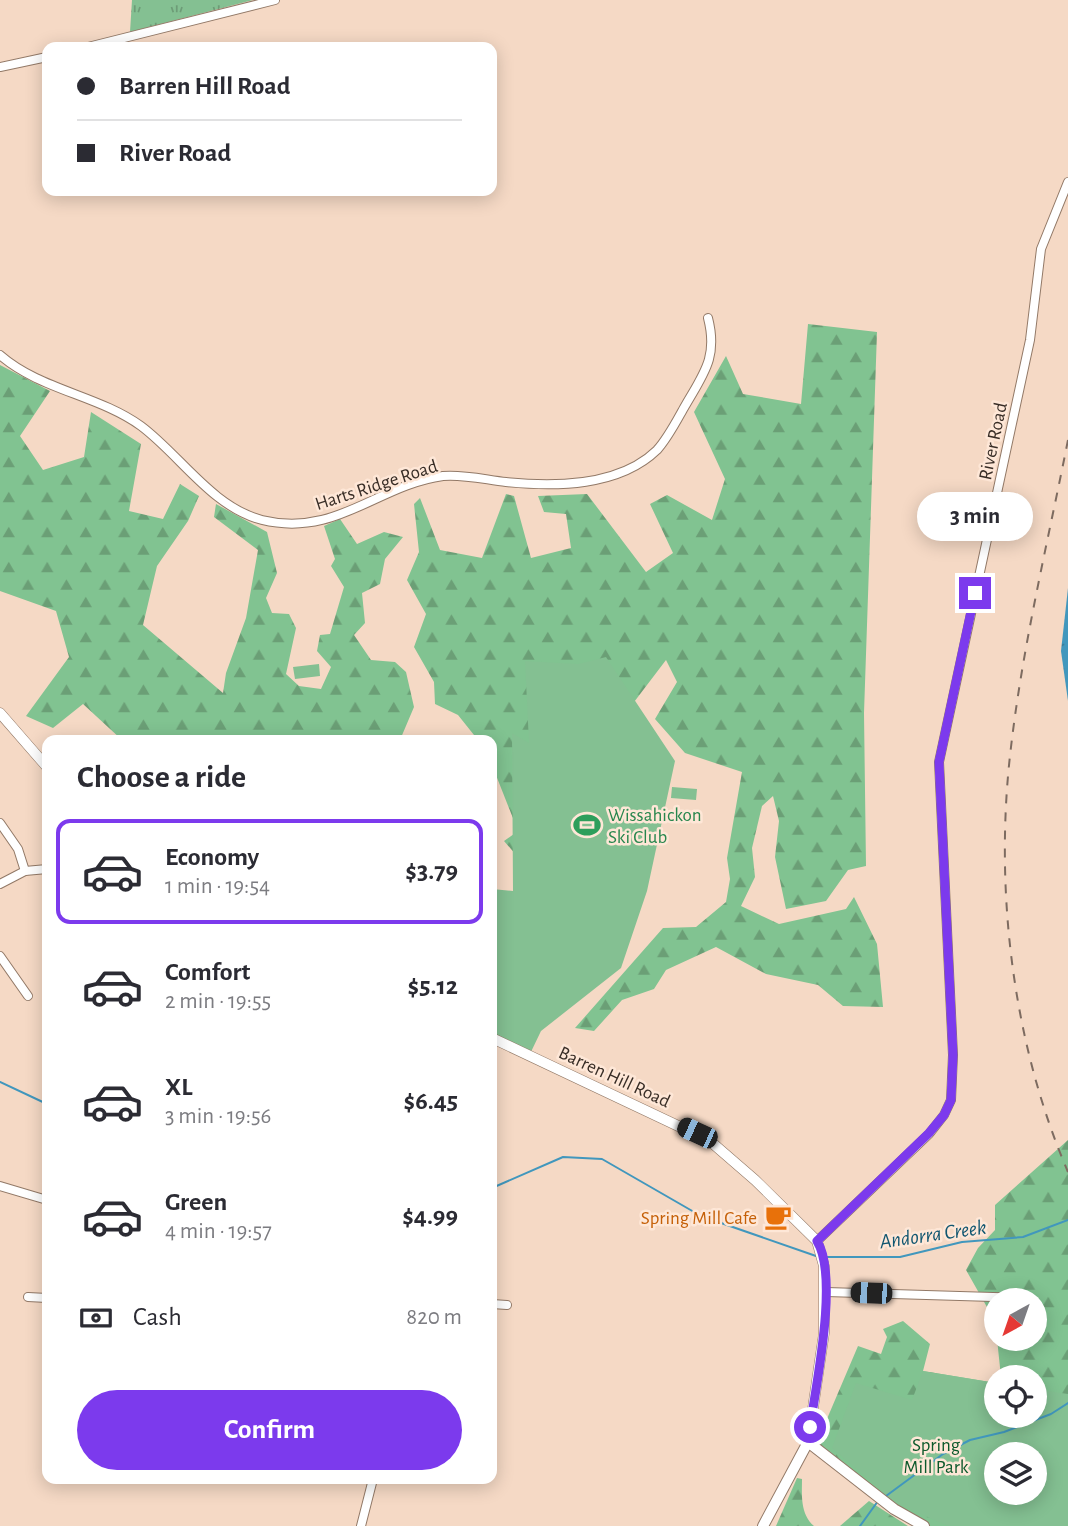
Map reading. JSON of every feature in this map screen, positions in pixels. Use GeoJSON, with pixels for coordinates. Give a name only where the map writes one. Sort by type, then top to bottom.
{"type":"FeatureCollection","features":[{"type":"Feature","properties":{"kind":"main road"},"geometry":{"type":"LineString","coordinates":[[763,1526],[808,1442],[894,1509],[924,1526]]}},
{"type":"Feature","properties":{"kind":"street"},"geometry":{"type":"LineString","coordinates":[[108,42],[275,0]]}},
{"type":"Feature","properties":{"kind":"street"},"geometry":{"type":"LineString","coordinates":[[0,67],[42,58]]}},
{"type":"Feature","properties":{"kind":"street","name":"River Road"},"geometry":{"type":"LineString","coordinates":[[817,1241],[929,1133],[951,1100],[953,1055],[939,762],[1030,340],[1041,249],[1068,182]]}},
{"type":"Feature","properties":{"kind":"street","name":"Harts Ridge Road"},"geometry":{"type":"LineString","coordinates":[[0,355],[28,374],[122,414],[142,427],[200,481],[235,508],[258,519],[289,525],[326,520],[444,476],[516,483],[597,481],[621,473],[643,462],[659,448],[702,377],[712,357],[714,338],[708,318]]}},
{"type":"Feature","properties":{"kind":"street"},"geometry":{"type":"LineString","coordinates":[[0,713],[42,761]]}},
{"type":"Feature","properties":{"kind":"street"},"geometry":{"type":"LineString","coordinates":[[0,824],[18,849],[25,871]]}},
{"type":"Feature","properties":{"kind":"street"},"geometry":{"type":"LineString","coordinates":[[0,884],[25,871],[42,869]]}},
{"type":"Feature","properties":{"kind":"street"},"geometry":{"type":"LineString","coordinates":[[0,956],[28,996]]}},
{"type":"Feature","properties":{"kind":"street","name":"Barren Hill Road"},"geometry":{"type":"LineString","coordinates":[[497,1040],[710,1141],[755,1180],[817,1241],[824,1266],[826,1292],[824,1333],[808,1442]]}},
{"type":"Feature","properties":{"kind":"street"},"geometry":{"type":"LineString","coordinates":[[0,1186],[42,1199]]}},
{"type":"Feature","properties":{"kind":"street"},"geometry":{"type":"LineString","coordinates":[[826,1292],[984,1297]]}},
{"type":"Feature","properties":{"kind":"street"},"geometry":{"type":"LineString","coordinates":[[28,1297],[42,1297]]}},
{"type":"Feature","properties":{"kind":"street"},"geometry":{"type":"LineString","coordinates":[[497,1304],[507,1305]]}},
{"type":"Feature","properties":{"kind":"street"},"geometry":{"type":"LineString","coordinates":[[361,1526],[372,1484]]}},
{"type":"Feature","properties":{"kind":"green space"},"geometry":{"type":"Polygon","coordinates":[[[132,0],[253,0],[130,32],[132,0]]]}},
{"type":"Feature","properties":{"kind":"green space"},"geometry":{"type":"Polygon","coordinates":[[[808,324],[877,332],[864,713],[866,866],[848,870],[826,901],[786,909],[775,857],[779,821],[773,796],[762,806],[752,848],[755,877],[741,906],[779,924],[846,909],[854,897],[877,944],[883,1007],[843,1006],[818,985],[766,974],[716,947],[666,970],[654,989],[622,1000],[594,1031],[575,1028],[663,928],[696,927],[726,902],[730,879],[727,858],[742,772],[685,753],[655,719],[677,682],[666,660],[517,856],[504,841],[518,831],[497,778],[497,735],[474,735],[458,715],[435,704],[434,682],[414,647],[426,614],[407,580],[419,552],[414,504],[420,498],[440,550],[482,558],[506,494],[514,496],[531,558],[571,548],[566,514],[544,512],[538,496],[587,494],[646,572],[673,553],[650,504],[667,495],[712,520],[725,479],[694,412],[726,356],[743,394],[801,404],[808,324]]]}},
{"type":"Feature","properties":{"kind":"green space"},"geometry":{"type":"Polygon","coordinates":[[[0,365],[50,391],[20,436],[43,470],[84,457],[91,412],[141,444],[129,511],[163,519],[180,484],[199,496],[188,521],[157,566],[143,625],[223,693],[226,673],[246,618],[258,550],[214,517],[216,504],[267,532],[277,573],[266,598],[272,613],[289,614],[296,628],[286,674],[299,686],[321,689],[331,667],[317,651],[320,635],[330,634],[344,587],[331,566],[335,559],[324,526],[340,519],[357,544],[384,532],[403,537],[385,559],[380,584],[362,593],[365,623],[354,635],[371,660],[395,662],[406,672],[414,707],[402,735],[117,735],[83,704],[53,728],[26,716],[69,657],[56,611],[0,591],[0,365]]]}},
{"type":"Feature","properties":{"kind":"green space","name":"Wissahickon Ski Club"},"geometry":{"type":"Polygon","coordinates":[[[606,657],[675,761],[647,891],[621,968],[541,1031],[529,1056],[497,1040],[497,889],[513,891],[512,733],[529,743],[525,661],[578,664],[606,657]]]}},
{"type":"Feature","properties":{"kind":"green space"},"geometry":{"type":"Polygon","coordinates":[[[319,664],[320,676],[295,679],[293,667],[319,664]]]}},
{"type":"Feature","properties":{"kind":"green space"},"geometry":{"type":"Polygon","coordinates":[[[672,787],[697,789],[696,800],[671,798],[672,787]]]}},
{"type":"Feature","properties":{"kind":"green space"},"geometry":{"type":"Polygon","coordinates":[[[1068,1140],[1068,1526],[925,1526],[815,1447],[858,1346],[881,1354],[887,1337],[883,1329],[903,1321],[930,1344],[923,1371],[984,1381],[984,1428],[1047,1428],[1047,1365],[1000,1365],[998,1351],[1047,1351],[1047,1288],[984,1288],[984,1302],[966,1270],[978,1248],[995,1230],[995,1205],[1068,1140]]]}},
{"type":"Feature","properties":{"kind":"green space","name":"Spring Mill Park"},"geometry":{"type":"Polygon","coordinates":[[[923,1371],[984,1381],[984,1428],[1047,1428],[1047,1391],[1068,1394],[1068,1526],[948,1526],[896,1503],[832,1448],[856,1383],[912,1400],[923,1371]]]}},
{"type":"Feature","properties":{"kind":"green space"},"geometry":{"type":"Polygon","coordinates":[[[797,1478],[802,1479],[804,1510],[814,1526],[776,1526],[797,1478]]]}},
{"type":"Feature","properties":{"kind":"green space"},"geometry":{"type":"Polygon","coordinates":[[[869,1501],[908,1526],[840,1526],[869,1501]]]}},
{"type":"Feature","properties":{"kind":"water"},"geometry":{"type":"Polygon","coordinates":[[[1068,588],[1068,701],[1061,651],[1068,588]]]}},
{"type":"Feature","properties":{"kind":"waterway","name":"Andorra Creek"},"geometry":{"type":"LineString","coordinates":[[0,1082],[42,1102]]}},
{"type":"Feature","properties":{"kind":"waterway","name":"Andorra Creek"},"geometry":{"type":"LineString","coordinates":[[497,1186],[563,1157],[602,1159],[701,1216],[816,1256]]}},
{"type":"Feature","properties":{"kind":"waterway","name":"Andorra Creek"},"geometry":{"type":"LineString","coordinates":[[825,1257],[900,1257],[962,1242],[1023,1237],[1068,1220]]}},
{"type":"Feature","properties":{"kind":"waterway"},"geometry":{"type":"LineString","coordinates":[[886,1496],[943,1454],[970,1440],[1004,1432],[1051,1414],[1068,1403]]}},
{"type":"Feature","properties":{"kind":"waterway"},"geometry":{"type":"LineString","coordinates":[[860,1526],[878,1501]]}},
{"type":"Feature","properties":{"kind":"railway"},"geometry":{"type":"LineString","coordinates":[[1068,440],[1016,708],[1006,800],[1005,854],[1012,963],[1021,1017],[1033,1070],[1068,1172]]}},
{"type":"Feature","properties":{"kind":"place","name":"Wissahickon Ski Club"},"geometry":{"type":"Point","coordinates":[587,825]}},
{"type":"Feature","properties":{"kind":"place","name":"Spring Mill Cafe"},"geometry":{"type":"Point","coordinates":[778,1217]}},
{"type":"Feature","properties":{"kind":"route"},"geometry":{"type":"LineString","coordinates":[[810,1427],[824,1333],[826,1292],[823,1254],[817,1241],[929,1133],[944,1115],[951,1100],[953,1055],[939,762],[975,593]]}}]}
